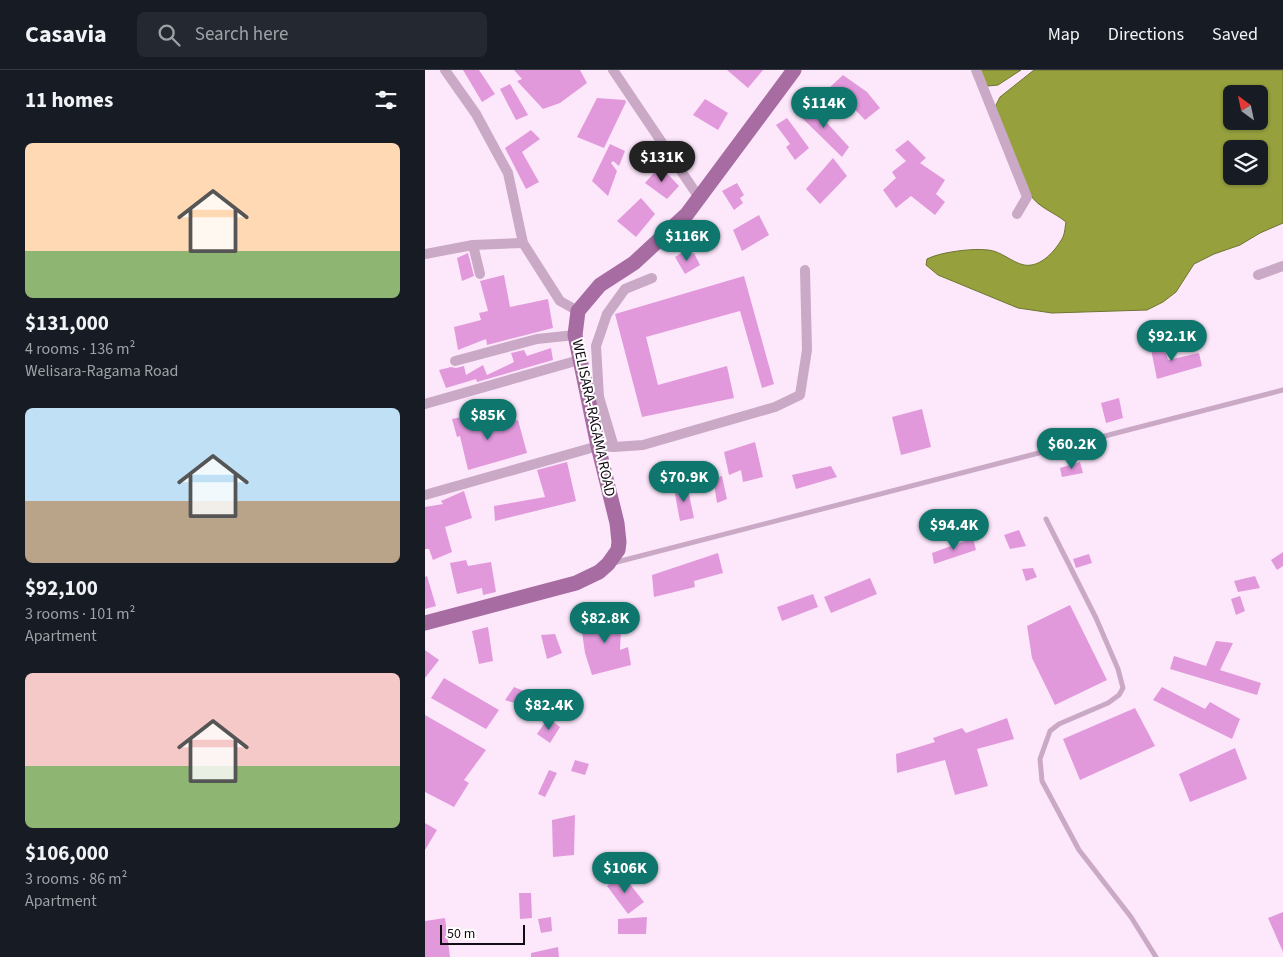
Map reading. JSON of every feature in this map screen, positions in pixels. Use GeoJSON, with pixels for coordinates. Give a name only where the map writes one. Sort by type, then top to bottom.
{"type":"FeatureCollection","features":[{"type":"Feature","properties":{"kind":"main road"},"geometry":{"type":"LineString","coordinates":[[578,311],[600,286],[634,263],[687,214],[795,70]]}},
{"type":"Feature","properties":{"kind":"main road","name":"WELISARA-RAGAMA ROAD"},"geometry":{"type":"LineString","coordinates":[[425,623],[576,583],[599,572],[619,550],[617,523],[579,360],[575,335],[578,311]]}},
{"type":"Feature","properties":{"kind":"street"},"geometry":{"type":"LineString","coordinates":[[445,70],[475,114],[508,173],[523,243],[560,301],[578,311]]}},
{"type":"Feature","properties":{"kind":"street"},"geometry":{"type":"LineString","coordinates":[[613,70],[700,199]]}},
{"type":"Feature","properties":{"kind":"street"},"geometry":{"type":"LineString","coordinates":[[976,70],[1027,197],[1017,214]]}},
{"type":"Feature","properties":{"kind":"street"},"geometry":{"type":"LineString","coordinates":[[425,254],[473,245],[523,243]]}},
{"type":"Feature","properties":{"kind":"street"},"geometry":{"type":"LineString","coordinates":[[473,245],[480,274]]}},
{"type":"Feature","properties":{"kind":"street"},"geometry":{"type":"LineString","coordinates":[[1258,275],[1283,266]]}},
{"type":"Feature","properties":{"kind":"street"},"geometry":{"type":"LineString","coordinates":[[425,495],[598,446],[643,445],[775,407],[800,395],[807,350],[805,270]]}},
{"type":"Feature","properties":{"kind":"street"},"geometry":{"type":"LineString","coordinates":[[614,447],[599,397],[596,346],[607,314],[625,289],[652,278]]}},
{"type":"Feature","properties":{"kind":"street"},"geometry":{"type":"LineString","coordinates":[[455,361],[537,339],[575,335]]}},
{"type":"Feature","properties":{"kind":"street"},"geometry":{"type":"LineString","coordinates":[[425,404],[579,360]]}},
{"type":"Feature","properties":{"kind":"lane"},"geometry":{"type":"LineString","coordinates":[[608,564],[1283,390]]}},
{"type":"Feature","properties":{"kind":"lane"},"geometry":{"type":"LineString","coordinates":[[1046,519],[1096,618],[1118,669],[1123,688],[1119,695],[1108,703],[1059,724],[1050,731],[1040,759],[1042,780],[1079,850],[1131,917],[1156,957]]}},
{"type":"Feature","properties":{"kind":"shaded area"},"geometry":{"type":"Polygon","coordinates":[[[981,70],[1021,70],[998,85],[988,86],[983,79],[981,70]]]}},
{"type":"Feature","properties":{"kind":"shaded area"},"geometry":{"type":"Polygon","coordinates":[[[1034,70],[1283,70],[1283,223],[1260,233],[1240,245],[1214,254],[1194,264],[1176,292],[1163,302],[1147,310],[1052,313],[1018,308],[938,275],[926,265],[927,259],[966,250],[993,251],[1019,264],[1036,264],[1047,257],[1064,235],[1066,222],[1041,206],[1030,194],[995,107],[1000,97],[1034,70]]]}},
{"type":"Feature","properties":{"kind":"building"},"geometry":{"type":"Polygon","coordinates":[[[463,70],[479,70],[495,94],[482,102],[463,70]]]}},
{"type":"Feature","properties":{"kind":"building"},"geometry":{"type":"Polygon","coordinates":[[[514,70],[580,70],[587,83],[560,103],[543,109],[517,81],[522,79],[514,70]]]}},
{"type":"Feature","properties":{"kind":"building"},"geometry":{"type":"Polygon","coordinates":[[[727,70],[763,70],[748,88],[727,70]]]}},
{"type":"Feature","properties":{"kind":"building"},"geometry":{"type":"Polygon","coordinates":[[[843,75],[867,92],[880,108],[865,120],[844,98],[840,103],[827,90],[843,75]]]}},
{"type":"Feature","properties":{"kind":"building"},"geometry":{"type":"Polygon","coordinates":[[[510,84],[528,115],[516,120],[500,89],[510,84]]]}},
{"type":"Feature","properties":{"kind":"building"},"geometry":{"type":"Polygon","coordinates":[[[597,98],[625,100],[626,102],[604,148],[577,137],[597,98]]]}},
{"type":"Feature","properties":{"kind":"building"},"geometry":{"type":"Polygon","coordinates":[[[705,99],[728,113],[718,130],[693,115],[705,99]]]}},
{"type":"Feature","properties":{"kind":"building"},"geometry":{"type":"Polygon","coordinates":[[[809,103],[849,147],[842,157],[798,114],[809,103]]]}},
{"type":"Feature","properties":{"kind":"building"},"geometry":{"type":"Polygon","coordinates":[[[787,118],[809,148],[795,160],[786,147],[790,144],[776,125],[787,118]]]}},
{"type":"Feature","properties":{"kind":"building"},"geometry":{"type":"Polygon","coordinates":[[[531,130],[540,139],[522,152],[539,182],[526,189],[505,148],[531,130]]]}},
{"type":"Feature","properties":{"kind":"building"},"geometry":{"type":"Polygon","coordinates":[[[908,140],[926,158],[920,163],[945,180],[936,194],[945,202],[935,215],[911,196],[896,208],[883,190],[896,178],[892,172],[906,161],[895,150],[908,140]]]}},
{"type":"Feature","properties":{"kind":"building"},"geometry":{"type":"Polygon","coordinates":[[[610,144],[625,151],[619,166],[613,161],[611,163],[617,171],[608,196],[592,181],[610,144]]]}},
{"type":"Feature","properties":{"kind":"building"},"geometry":{"type":"Polygon","coordinates":[[[833,158],[847,176],[820,204],[806,189],[833,158]]]}},
{"type":"Feature","properties":{"kind":"building"},"geometry":{"type":"Polygon","coordinates":[[[660,166],[679,186],[667,199],[645,183],[660,166]]]}},
{"type":"Feature","properties":{"kind":"building"},"geometry":{"type":"Polygon","coordinates":[[[737,183],[744,195],[740,198],[743,203],[734,210],[722,191],[737,183]]]}},
{"type":"Feature","properties":{"kind":"building"},"geometry":{"type":"Polygon","coordinates":[[[641,198],[655,214],[636,237],[617,221],[641,198]]]}},
{"type":"Feature","properties":{"kind":"building"},"geometry":{"type":"Polygon","coordinates":[[[759,215],[769,235],[742,251],[733,230],[759,215]]]}},
{"type":"Feature","properties":{"kind":"building"},"geometry":{"type":"Polygon","coordinates":[[[685,251],[688,256],[694,253],[700,265],[685,274],[675,257],[685,251]]]}},
{"type":"Feature","properties":{"kind":"building"},"geometry":{"type":"Polygon","coordinates":[[[468,253],[474,276],[462,281],[457,258],[468,253]]]}},
{"type":"Feature","properties":{"kind":"building"},"geometry":{"type":"Polygon","coordinates":[[[504,275],[510,307],[548,299],[553,328],[487,345],[486,339],[458,350],[454,327],[481,320],[479,313],[488,311],[480,281],[504,275]]]}},
{"type":"Feature","properties":{"kind":"building"},"geometry":{"type":"Polygon","coordinates":[[[744,276],[774,384],[762,388],[740,311],[646,337],[658,385],[727,366],[734,398],[642,417],[615,314],[744,276]]]}},
{"type":"Feature","properties":{"kind":"building"},"geometry":{"type":"Polygon","coordinates":[[[1162,342],[1168,360],[1199,353],[1202,366],[1157,379],[1150,345],[1162,342]]]}},
{"type":"Feature","properties":{"kind":"building"},"geometry":{"type":"Polygon","coordinates":[[[551,348],[553,360],[477,382],[476,379],[446,388],[439,370],[464,366],[466,375],[483,365],[487,375],[514,362],[511,353],[524,350],[527,356],[551,348]]]}},
{"type":"Feature","properties":{"kind":"building"},"geometry":{"type":"Polygon","coordinates":[[[1119,398],[1123,418],[1106,423],[1101,403],[1119,398]]]}},
{"type":"Feature","properties":{"kind":"building"},"geometry":{"type":"Polygon","coordinates":[[[922,409],[931,447],[901,455],[892,417],[922,409]]]}},
{"type":"Feature","properties":{"kind":"building"},"geometry":{"type":"Polygon","coordinates":[[[481,413],[486,428],[518,420],[527,453],[468,470],[460,436],[457,437],[452,419],[481,413]]]}},
{"type":"Feature","properties":{"kind":"building"},"geometry":{"type":"Polygon","coordinates":[[[755,442],[763,477],[743,482],[741,470],[729,475],[724,452],[755,442]]]}},
{"type":"Feature","properties":{"kind":"building"},"geometry":{"type":"Polygon","coordinates":[[[567,462],[576,501],[495,521],[494,506],[545,497],[537,470],[567,462]]]}},
{"type":"Feature","properties":{"kind":"building"},"geometry":{"type":"Polygon","coordinates":[[[1080,462],[1083,473],[1062,477],[1060,468],[1080,462]]]}},
{"type":"Feature","properties":{"kind":"building"},"geometry":{"type":"Polygon","coordinates":[[[831,466],[837,477],[796,489],[792,475],[831,466]]]}},
{"type":"Feature","properties":{"kind":"building"},"geometry":{"type":"Polygon","coordinates":[[[722,476],[727,499],[717,503],[713,478],[722,476]]]}},
{"type":"Feature","properties":{"kind":"building"},"geometry":{"type":"Polygon","coordinates":[[[687,485],[694,518],[680,521],[674,489],[687,485]]]}},
{"type":"Feature","properties":{"kind":"building"},"geometry":{"type":"Polygon","coordinates":[[[464,491],[472,518],[445,527],[452,552],[433,560],[429,549],[425,549],[425,507],[443,504],[441,501],[464,491]]]}},
{"type":"Feature","properties":{"kind":"building"},"geometry":{"type":"Polygon","coordinates":[[[1019,530],[1026,546],[1010,549],[1004,535],[1019,530]]]}},
{"type":"Feature","properties":{"kind":"building"},"geometry":{"type":"Polygon","coordinates":[[[973,538],[976,550],[934,564],[932,553],[973,538]]]}},
{"type":"Feature","properties":{"kind":"building"},"geometry":{"type":"Polygon","coordinates":[[[1283,552],[1283,566],[1277,570],[1271,560],[1283,552]]]}},
{"type":"Feature","properties":{"kind":"building"},"geometry":{"type":"Polygon","coordinates":[[[718,553],[723,573],[694,581],[695,587],[654,597],[652,575],[718,553]]]}},
{"type":"Feature","properties":{"kind":"building"},"geometry":{"type":"Polygon","coordinates":[[[1089,554],[1092,563],[1076,568],[1073,559],[1089,554]]]}},
{"type":"Feature","properties":{"kind":"building"},"geometry":{"type":"Polygon","coordinates":[[[466,560],[468,566],[491,562],[496,592],[483,595],[482,588],[457,594],[450,563],[466,560]]]}},
{"type":"Feature","properties":{"kind":"building"},"geometry":{"type":"Polygon","coordinates":[[[1033,568],[1037,577],[1026,581],[1022,569],[1033,568]]]}},
{"type":"Feature","properties":{"kind":"building"},"geometry":{"type":"Polygon","coordinates":[[[427,576],[436,606],[425,609],[425,577],[427,576]]]}},
{"type":"Feature","properties":{"kind":"building"},"geometry":{"type":"Polygon","coordinates":[[[1255,576],[1260,588],[1238,592],[1234,581],[1255,576]]]}},
{"type":"Feature","properties":{"kind":"building"},"geometry":{"type":"Polygon","coordinates":[[[870,578],[877,594],[831,613],[824,597],[870,578]]]}},
{"type":"Feature","properties":{"kind":"building"},"geometry":{"type":"Polygon","coordinates":[[[813,594],[818,607],[782,621],[777,607],[813,594]]]}},
{"type":"Feature","properties":{"kind":"building"},"geometry":{"type":"Polygon","coordinates":[[[1240,596],[1245,611],[1236,615],[1231,599],[1240,596]]]}},
{"type":"Feature","properties":{"kind":"building"},"geometry":{"type":"Polygon","coordinates":[[[1070,605],[1107,680],[1055,705],[1032,658],[1027,626],[1070,605]]]}},
{"type":"Feature","properties":{"kind":"building"},"geometry":{"type":"Polygon","coordinates":[[[622,609],[620,650],[628,647],[631,665],[592,675],[585,653],[581,625],[622,609]]]}},
{"type":"Feature","properties":{"kind":"building"},"geometry":{"type":"Polygon","coordinates":[[[488,627],[493,661],[479,664],[472,631],[488,627]]]}},
{"type":"Feature","properties":{"kind":"building"},"geometry":{"type":"Polygon","coordinates":[[[555,634],[562,653],[547,659],[541,635],[555,634]]]}},
{"type":"Feature","properties":{"kind":"building"},"geometry":{"type":"Polygon","coordinates":[[[1216,641],[1233,643],[1220,670],[1261,683],[1257,695],[1170,669],[1174,656],[1206,666],[1216,641]]]}},
{"type":"Feature","properties":{"kind":"building"},"geometry":{"type":"Polygon","coordinates":[[[425,650],[439,660],[425,678],[425,650]]]}},
{"type":"Feature","properties":{"kind":"building"},"geometry":{"type":"Polygon","coordinates":[[[444,678],[499,710],[486,729],[431,698],[444,678]]]}},
{"type":"Feature","properties":{"kind":"building"},"geometry":{"type":"Polygon","coordinates":[[[514,687],[524,691],[517,704],[505,700],[514,687]]]}},
{"type":"Feature","properties":{"kind":"building"},"geometry":{"type":"Polygon","coordinates":[[[1162,687],[1205,709],[1210,702],[1240,719],[1232,739],[1153,700],[1162,687]]]}},
{"type":"Feature","properties":{"kind":"building"},"geometry":{"type":"Polygon","coordinates":[[[1135,708],[1155,746],[1080,780],[1063,739],[1135,708]]]}},
{"type":"Feature","properties":{"kind":"building"},"geometry":{"type":"Polygon","coordinates":[[[425,715],[486,750],[464,780],[469,783],[454,807],[425,792],[425,715]]]}},
{"type":"Feature","properties":{"kind":"building"},"geometry":{"type":"Polygon","coordinates":[[[548,718],[560,727],[550,743],[537,734],[548,718]]]}},
{"type":"Feature","properties":{"kind":"building"},"geometry":{"type":"Polygon","coordinates":[[[1007,718],[1014,739],[977,749],[988,786],[955,795],[945,760],[897,773],[896,754],[935,742],[933,738],[962,728],[966,733],[1007,718]]]}},
{"type":"Feature","properties":{"kind":"building"},"geometry":{"type":"Polygon","coordinates":[[[1235,748],[1247,779],[1190,802],[1179,774],[1235,748]]]}},
{"type":"Feature","properties":{"kind":"building"},"geometry":{"type":"Polygon","coordinates":[[[575,760],[589,764],[585,775],[571,771],[575,760]]]}},
{"type":"Feature","properties":{"kind":"building"},"geometry":{"type":"Polygon","coordinates":[[[549,770],[557,773],[545,797],[538,794],[549,770]]]}},
{"type":"Feature","properties":{"kind":"building"},"geometry":{"type":"Polygon","coordinates":[[[575,815],[574,855],[553,857],[552,820],[575,815]]]}},
{"type":"Feature","properties":{"kind":"building"},"geometry":{"type":"Polygon","coordinates":[[[425,823],[437,830],[425,850],[425,823]]]}},
{"type":"Feature","properties":{"kind":"building"},"geometry":{"type":"Polygon","coordinates":[[[622,874],[644,902],[628,914],[607,886],[622,874]]]}},
{"type":"Feature","properties":{"kind":"building"},"geometry":{"type":"Polygon","coordinates":[[[519,893],[531,893],[532,918],[520,919],[519,893]]]}},
{"type":"Feature","properties":{"kind":"building"},"geometry":{"type":"Polygon","coordinates":[[[1283,912],[1283,952],[1268,918],[1283,912]]]}},
{"type":"Feature","properties":{"kind":"building"},"geometry":{"type":"Polygon","coordinates":[[[551,917],[552,931],[541,933],[538,919],[551,917]]]}},
{"type":"Feature","properties":{"kind":"building"},"geometry":{"type":"Polygon","coordinates":[[[647,917],[646,934],[618,934],[618,919],[647,917]]]}},
{"type":"Feature","properties":{"kind":"building"},"geometry":{"type":"Polygon","coordinates":[[[445,918],[450,957],[425,957],[425,921],[445,918]]]}},
{"type":"Feature","properties":{"kind":"building"},"geometry":{"type":"Polygon","coordinates":[[[558,947],[559,957],[531,957],[531,953],[558,947]]]}}]}
